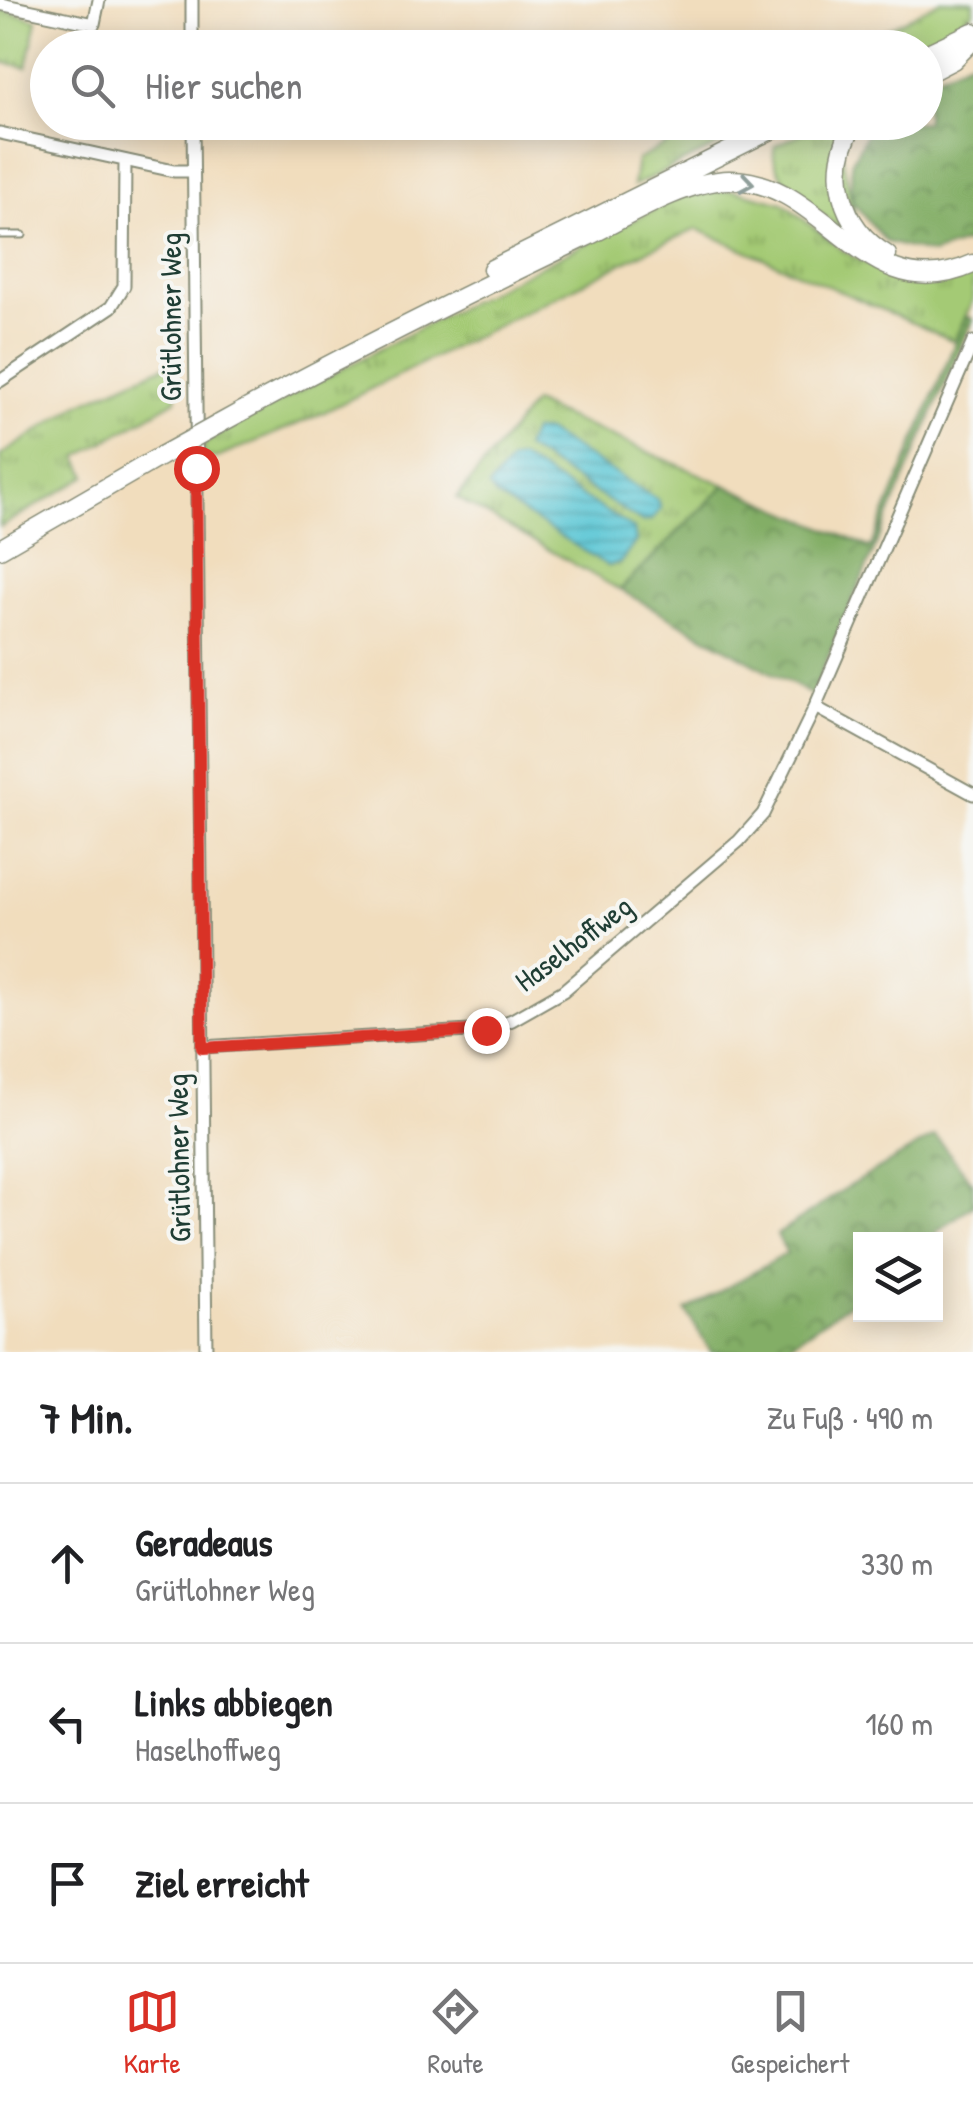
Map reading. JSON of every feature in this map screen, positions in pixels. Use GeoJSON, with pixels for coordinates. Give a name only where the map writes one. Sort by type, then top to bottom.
{"type":"FeatureCollection","features":[{"type":"Feature","properties":{"kind":"highway"},"geometry":{"type":"LineString","coordinates":[[943,48],[972,39]]}},
{"type":"Feature","properties":{"kind":"highway"},"geometry":{"type":"LineString","coordinates":[[943,55],[972,39]]}},
{"type":"Feature","properties":{"kind":"highway"},"geometry":{"type":"LineString","coordinates":[[943,65],[972,39]]}},
{"type":"Feature","properties":{"kind":"highway"},"geometry":{"type":"LineString","coordinates":[[0,537],[419,306],[751,140]]}},
{"type":"Feature","properties":{"kind":"highway"},"geometry":{"type":"LineString","coordinates":[[496,280],[768,140]]}},
{"type":"Feature","properties":{"kind":"highway"},"geometry":{"type":"LineString","coordinates":[[846,140],[839,168],[843,205],[855,227],[874,247],[918,266],[953,263],[973,255]]}},
{"type":"Feature","properties":{"kind":"highway"},"geometry":{"type":"LineString","coordinates":[[216,419],[690,188],[728,180],[772,188],[789,197],[866,256],[888,268],[928,276],[973,264]]}},
{"type":"Feature","properties":{"kind":"highway"},"geometry":{"type":"LineString","coordinates":[[0,549],[160,450]]}},
{"type":"Feature","properties":{"kind":"street"},"geometry":{"type":"LineString","coordinates":[[0,4],[94,24],[99,0]]}},
{"type":"Feature","properties":{"kind":"street"},"geometry":{"type":"LineString","coordinates":[[192,0],[192,30]]}},
{"type":"Feature","properties":{"kind":"street"},"geometry":{"type":"LineString","coordinates":[[0,132],[30,139]]}},
{"type":"Feature","properties":{"kind":"street"},"geometry":{"type":"LineString","coordinates":[[34,140],[193,172]]}},
{"type":"Feature","properties":{"kind":"street","name":"Grütlohner Weg"},"geometry":{"type":"LineString","coordinates":[[193,140],[206,1352]]}},
{"type":"Feature","properties":{"kind":"street"},"geometry":{"type":"LineString","coordinates":[[0,380],[111,308],[124,286],[125,161]]}},
{"type":"Feature","properties":{"kind":"street","name":"Haselhoffweg"},"geometry":{"type":"LineString","coordinates":[[202,1048],[486,1030],[512,1020],[563,990],[739,841],[763,814],[815,708],[973,342]]}},
{"type":"Feature","properties":{"kind":"street"},"geometry":{"type":"LineString","coordinates":[[815,708],[973,794]]}},
{"type":"Feature","properties":{"kind":"lane"},"geometry":{"type":"LineString","coordinates":[[0,235],[23,235]]}},
{"type":"Feature","properties":{"kind":"green space"},"geometry":{"type":"Polygon","coordinates":[[[941,0],[973,1],[973,11],[943,34],[943,30],[885,30],[941,0]]]}},
{"type":"Feature","properties":{"kind":"green space"},"geometry":{"type":"Polygon","coordinates":[[[0,8],[37,20],[35,30],[30,30],[27,67],[0,62],[0,8]]]}},
{"type":"Feature","properties":{"kind":"green space"},"geometry":{"type":"Polygon","coordinates":[[[973,59],[973,240],[932,254],[886,242],[852,201],[851,163],[863,140],[943,140],[943,73],[973,59]]]}},
{"type":"Feature","properties":{"kind":"green space"},"geometry":{"type":"Polygon","coordinates":[[[674,140],[729,140],[633,186],[637,160],[674,140]]]}},
{"type":"Feature","properties":{"kind":"green space"},"geometry":{"type":"Polygon","coordinates":[[[788,140],[839,140],[860,243],[790,187],[774,159],[775,146],[788,140]]]}},
{"type":"Feature","properties":{"kind":"green space"},"geometry":{"type":"Polygon","coordinates":[[[734,190],[783,203],[843,251],[875,268],[973,270],[973,300],[954,341],[697,229],[316,416],[217,458],[204,456],[203,445],[220,433],[502,285],[684,195],[734,190]]]}},
{"type":"Feature","properties":{"kind":"green space"},"geometry":{"type":"Polygon","coordinates":[[[966,316],[973,319],[812,695],[620,590],[725,485],[871,548],[966,316]]]}},
{"type":"Feature","properties":{"kind":"green space"},"geometry":{"type":"Polygon","coordinates":[[[171,363],[178,367],[176,400],[78,457],[87,476],[0,527],[0,456],[81,403],[171,363]]]}},
{"type":"Feature","properties":{"kind":"green space"},"geometry":{"type":"Polygon","coordinates":[[[533,403],[725,485],[620,590],[457,498],[533,403]]]}},
{"type":"Feature","properties":{"kind":"green space"},"geometry":{"type":"Polygon","coordinates":[[[935,1136],[973,1183],[973,1205],[937,1232],[853,1232],[853,1301],[778,1352],[711,1352],[686,1311],[787,1253],[777,1235],[849,1186],[935,1136]]]}},
{"type":"Feature","properties":{"kind":"water"},"geometry":{"type":"Polygon","coordinates":[[[532,431],[546,431],[658,500],[661,508],[652,520],[642,522],[525,448],[532,431]]]}},
{"type":"Feature","properties":{"kind":"water"},"geometry":{"type":"Polygon","coordinates":[[[520,458],[634,529],[636,541],[621,562],[608,566],[496,496],[489,487],[510,461],[520,458]]]}},
{"type":"Feature","properties":{"kind":"route"},"geometry":{"type":"LineString","coordinates":[[196,468],[202,1048],[486,1030]]}}]}
